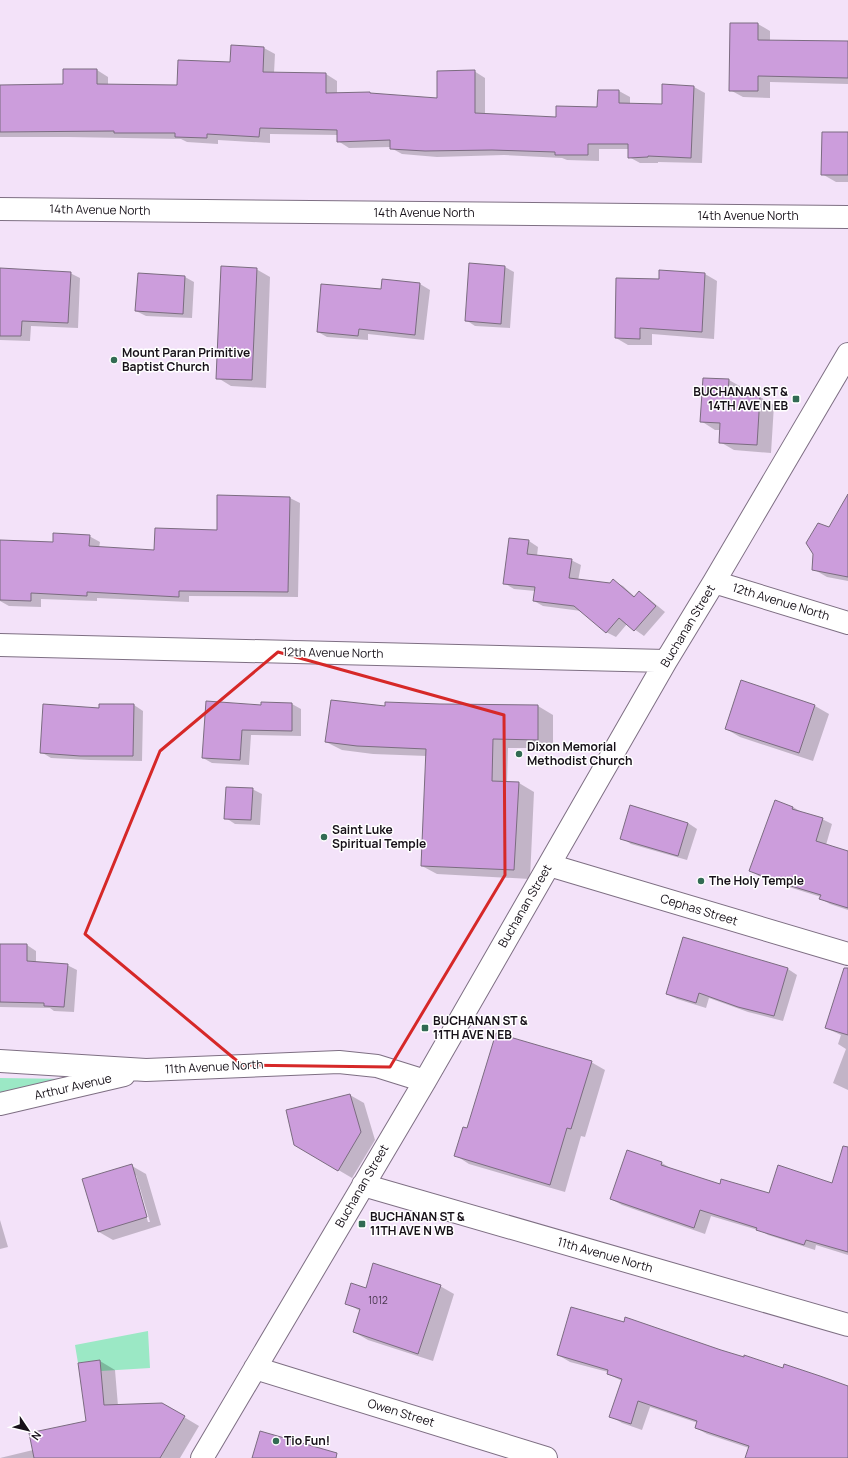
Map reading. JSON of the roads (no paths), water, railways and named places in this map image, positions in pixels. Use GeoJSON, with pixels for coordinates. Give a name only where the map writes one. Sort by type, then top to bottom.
{"type":"FeatureCollection","features":[{"type":"Feature","properties":{"kind":"street","name":"14th Avenue North"},"geometry":{"type":"LineString","coordinates":[[0,209],[848,217]]}},
{"type":"Feature","properties":{"kind":"street","name":"Buchanan Street"},"geometry":{"type":"LineString","coordinates":[[202,1458],[425,1081],[666,661],[848,354]]}},
{"type":"Feature","properties":{"kind":"street","name":"12th Avenue North"},"geometry":{"type":"LineString","coordinates":[[714,582],[848,623]]}},
{"type":"Feature","properties":{"kind":"street","name":"12th Avenue North"},"geometry":{"type":"LineString","coordinates":[[0,645],[666,661]]}},
{"type":"Feature","properties":{"kind":"street","name":"Cephas Street"},"geometry":{"type":"LineString","coordinates":[[549,865],[848,954]]}},
{"type":"Feature","properties":{"kind":"street","name":"11th Avenue North"},"geometry":{"type":"LineString","coordinates":[[0,1061],[146,1070],[338,1062],[377,1066],[425,1081]]}},
{"type":"Feature","properties":{"kind":"street","name":"Arthur Avenue"},"geometry":{"type":"LineString","coordinates":[[0,1104],[146,1070]]}},
{"type":"Feature","properties":{"kind":"street","name":"11th Avenue North"},"geometry":{"type":"LineString","coordinates":[[363,1185],[848,1325]]}},
{"type":"Feature","properties":{"kind":"street","name":"Owen Street"},"geometry":{"type":"LineString","coordinates":[[255,1368],[546,1458]]}},
{"type":"Feature","properties":{"kind":"place","name":"Mount Paran Primitive Baptist Church"},"geometry":{"type":"Point","coordinates":[114,360]}},
{"type":"Feature","properties":{"kind":"place","name":"BUCHANAN ST & 14TH AVE N EB"},"geometry":{"type":"Point","coordinates":[796,399]}},
{"type":"Feature","properties":{"kind":"place","name":"Dixon Memorial Methodist Church"},"geometry":{"type":"Point","coordinates":[519,754]}},
{"type":"Feature","properties":{"kind":"place","name":"Saint Luke Spiritual Temple"},"geometry":{"type":"Point","coordinates":[324,837]}},
{"type":"Feature","properties":{"kind":"place","name":"The Holy Temple"},"geometry":{"type":"Point","coordinates":[701,881]}},
{"type":"Feature","properties":{"kind":"place","name":"BUCHANAN ST & 11TH AVE N EB"},"geometry":{"type":"Point","coordinates":[425,1028]}},
{"type":"Feature","properties":{"kind":"place","name":"BUCHANAN ST & 11TH AVE N WB"},"geometry":{"type":"Point","coordinates":[362,1224]}},
{"type":"Feature","properties":{"kind":"place","name":"Tio Fun!"},"geometry":{"type":"Point","coordinates":[276,1441]}}]}
